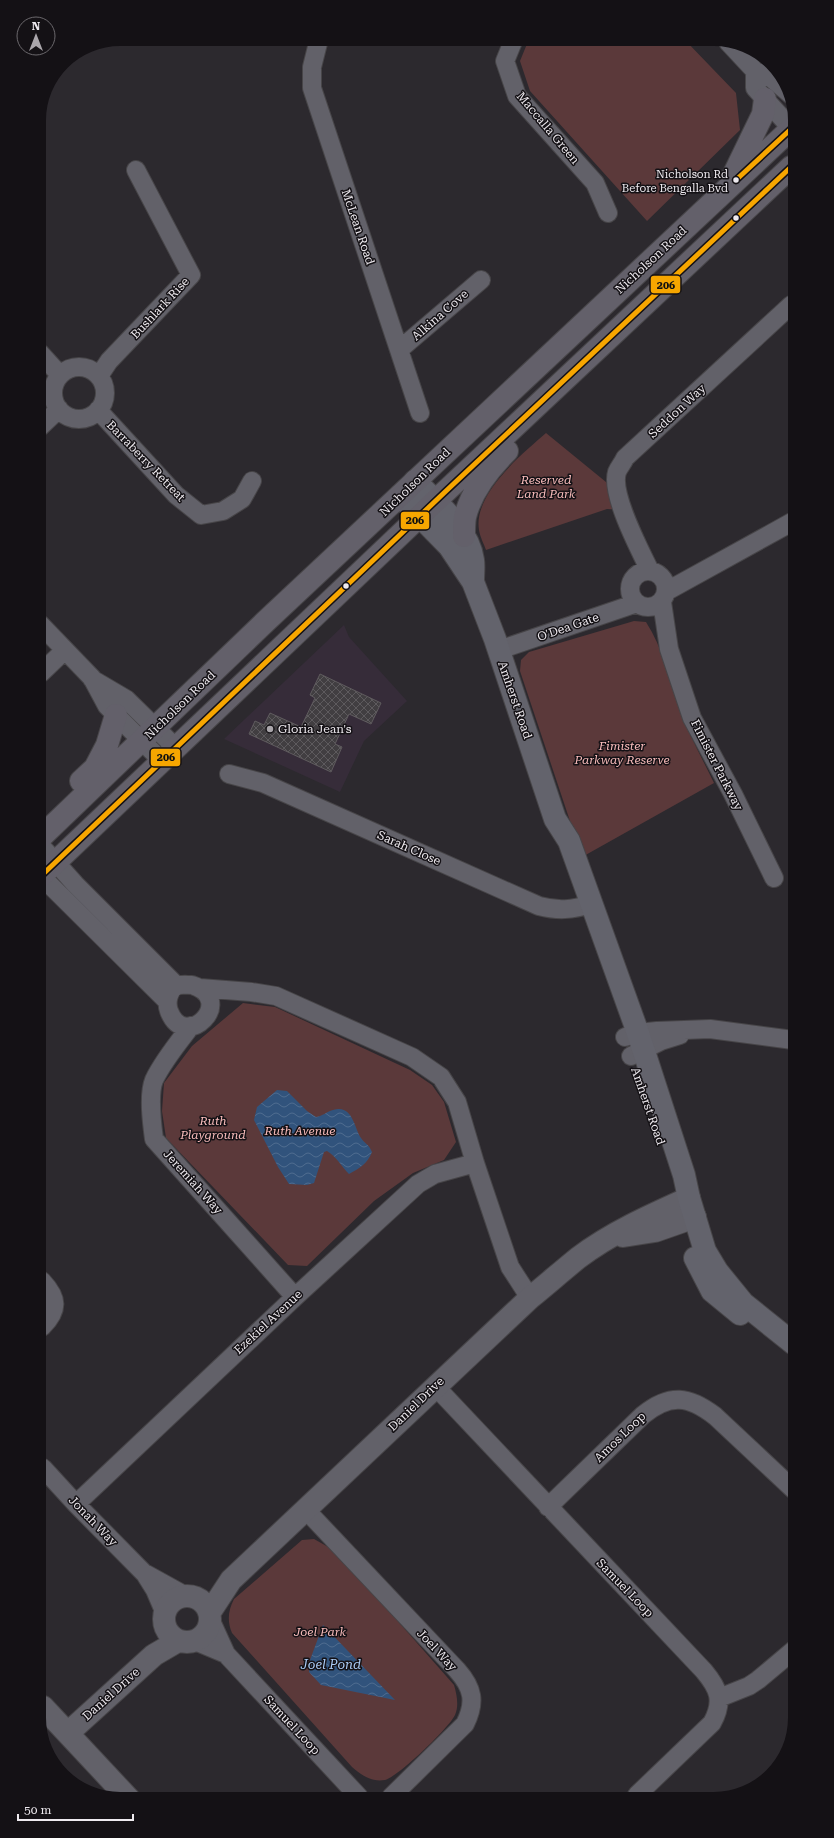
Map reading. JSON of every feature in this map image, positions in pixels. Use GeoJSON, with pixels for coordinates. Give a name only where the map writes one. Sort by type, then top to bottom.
{"type":"FeatureCollection","features":[{"type":"Feature","properties":{"kind":"main road"},"geometry":{"type":"LineString","coordinates":[[728,188],[763,114],[765,99]]}},
{"type":"Feature","properties":{"kind":"main road","name":"Nicholson Road"},"geometry":{"type":"LineString","coordinates":[[46,832],[265,622],[788,131]]}},
{"type":"Feature","properties":{"kind":"main road"},"geometry":{"type":"LineString","coordinates":[[46,871],[435,501],[578,369],[788,171]]}},
{"type":"Feature","properties":{"kind":"main road"},"geometry":{"type":"LineString","coordinates":[[464,536],[465,518],[478,487],[493,466],[562,397],[578,369]]}},
{"type":"Feature","properties":{"kind":"main road","name":"Amherst Road"},"geometry":{"type":"LineString","coordinates":[[408,489],[435,501],[457,524],[464,536],[473,559],[473,582]]}},
{"type":"Feature","properties":{"kind":"main road","name":"Amherst Road"},"geometry":{"type":"LineString","coordinates":[[408,489],[420,516],[449,546],[473,582],[497,645],[555,819],[557,843],[584,906],[634,1044],[673,1179],[686,1210],[705,1251],[717,1271],[744,1303],[788,1339]]}},
{"type":"Feature","properties":{"kind":"main road"},"geometry":{"type":"LineString","coordinates":[[46,811],[95,768],[107,745],[116,716]]}},
{"type":"Feature","properties":{"kind":"main road","name":"Amherst Road"},"geometry":{"type":"LineString","coordinates":[[686,1210],[695,1257],[712,1291],[788,1352]]}},
{"type":"Feature","properties":{"kind":"street","name":"McLean Road"},"geometry":{"type":"LineString","coordinates":[[317,46],[312,66],[312,88],[420,413]]}},
{"type":"Feature","properties":{"kind":"street","name":"Maccalla Green"},"geometry":{"type":"LineString","coordinates":[[511,46],[505,61],[517,96],[595,183],[608,213]]}},
{"type":"Feature","properties":{"kind":"street"},"geometry":{"type":"LineString","coordinates":[[734,49],[755,71],[770,78],[779,85]]}},
{"type":"Feature","properties":{"kind":"street"},"geometry":{"type":"LineString","coordinates":[[755,71],[755,88],[788,125]]}},
{"type":"Feature","properties":{"kind":"street","name":"Bushlark Rise"},"geometry":{"type":"LineString","coordinates":[[99,376],[109,362],[191,275],[136,170]]}},
{"type":"Feature","properties":{"kind":"street","name":"Alkina Cove"},"geometry":{"type":"LineString","coordinates":[[399,350],[481,280]]}},
{"type":"Feature","properties":{"kind":"street","name":"Seddon Way"},"geometry":{"type":"LineString","coordinates":[[649,590],[634,538],[616,488],[617,472],[626,458],[788,308]]}},
{"type":"Feature","properties":{"kind":"street"},"geometry":{"type":"LineString","coordinates":[[46,360],[60,376]]}},
{"type":"Feature","properties":{"kind":"street"},"geometry":{"type":"LineString","coordinates":[[46,421],[59,409],[53,392],[55,383],[67,370],[76,367],[85,368],[93,371],[99,376]]}},
{"type":"Feature","properties":{"kind":"street","name":"Barraberry Retreat"},"geometry":{"type":"LineString","coordinates":[[59,409],[66,415],[78,418],[91,416],[98,410],[104,401],[105,392],[99,376]]}},
{"type":"Feature","properties":{"kind":"street","name":"Barraberry Retreat"},"geometry":{"type":"LineString","coordinates":[[98,410],[176,495],[201,515],[223,511],[242,499],[252,481]]}},
{"type":"Feature","properties":{"kind":"street","name":"O'Dea Gate"},"geometry":{"type":"LineString","coordinates":[[497,645],[649,590],[710,566],[788,524]]}},
{"type":"Feature","properties":{"kind":"street","name":"Fimister Parkway"},"geometry":{"type":"LineString","coordinates":[[649,590],[692,718],[733,794],[774,878]]}},
{"type":"Feature","properties":{"kind":"street"},"geometry":{"type":"LineString","coordinates":[[46,630],[92,678],[126,699],[149,734],[169,755]]}},
{"type":"Feature","properties":{"kind":"street"},"geometry":{"type":"LineString","coordinates":[[46,668],[65,650]]}},
{"type":"Feature","properties":{"kind":"street"},"geometry":{"type":"LineString","coordinates":[[92,678],[107,706],[116,716],[149,734]]}},
{"type":"Feature","properties":{"kind":"street","name":"Sarah Close"},"geometry":{"type":"LineString","coordinates":[[229,774],[263,783],[539,906],[557,910],[584,906]]}},
{"type":"Feature","properties":{"kind":"street"},"geometry":{"type":"LineString","coordinates":[[46,872],[76,884],[177,986]]}},
{"type":"Feature","properties":{"kind":"street"},"geometry":{"type":"LineString","coordinates":[[46,873],[167,1001],[169,1011],[174,1021],[182,1026],[199,1024],[205,1020],[210,1007],[209,997],[200,988]]}},
{"type":"Feature","properties":{"kind":"street"},"geometry":{"type":"LineString","coordinates":[[167,1001],[171,991],[177,986],[192,985],[200,988],[241,991],[276,996],[412,1057],[441,1077],[457,1102],[475,1163],[510,1266],[530,1298]]}},
{"type":"Feature","properties":{"kind":"street"},"geometry":{"type":"LineString","coordinates":[[210,1007],[241,991]]}},
{"type":"Feature","properties":{"kind":"street","name":"Jeremiah Way"},"geometry":{"type":"LineString","coordinates":[[173,1049],[174,1021]]}},
{"type":"Feature","properties":{"kind":"street","name":"Jeremiah Way"},"geometry":{"type":"LineString","coordinates":[[191,1026],[173,1049],[154,1081],[151,1114],[154,1139],[295,1296]]}},
{"type":"Feature","properties":{"kind":"street"},"geometry":{"type":"LineString","coordinates":[[634,1044],[657,1030],[694,1030],[710,1028],[788,1039]]}},
{"type":"Feature","properties":{"kind":"street","name":"Ezekiel Avenue"},"geometry":{"type":"LineString","coordinates":[[76,1504],[295,1296],[418,1184],[435,1174],[475,1163]]}},
{"type":"Feature","properties":{"kind":"street","name":"Daniel Drive"},"geometry":{"type":"LineString","coordinates":[[176,1630],[203,1636],[208,1630],[210,1617],[231,1580],[435,1386],[530,1298],[578,1258],[610,1238],[655,1231],[686,1210]]}},
{"type":"Feature","properties":{"kind":"street"},"geometry":{"type":"LineString","coordinates":[[46,1286],[52,1293],[55,1309],[52,1316],[46,1323]]}},
{"type":"Feature","properties":{"kind":"street","name":"Samuel Loop"},"geometry":{"type":"LineString","coordinates":[[435,1386],[704,1671],[712,1680],[719,1698]]}},
{"type":"Feature","properties":{"kind":"street","name":"Amos Loop"},"geometry":{"type":"LineString","coordinates":[[548,1507],[643,1414],[653,1407],[665,1402],[678,1400],[700,1405],[715,1416],[788,1484]]}},
{"type":"Feature","properties":{"kind":"street","name":"Jonah Way"},"geometry":{"type":"LineString","coordinates":[[46,1471],[145,1574],[176,1630]]}},
{"type":"Feature","properties":{"kind":"street","name":"Joel Way"},"geometry":{"type":"LineString","coordinates":[[306,1510],[457,1670],[466,1680],[470,1690],[471,1709],[465,1724],[396,1792]]}},
{"type":"Feature","properties":{"kind":"street","name":"Jonah Way"},"geometry":{"type":"LineString","coordinates":[[145,1574],[188,1595]]}},
{"type":"Feature","properties":{"kind":"street","name":"Daniel Drive"},"geometry":{"type":"LineString","coordinates":[[176,1630],[169,1603],[176,1598],[231,1580]]}},
{"type":"Feature","properties":{"kind":"street"},"geometry":{"type":"LineString","coordinates":[[188,1595],[200,1599],[206,1604],[210,1617]]}},
{"type":"Feature","properties":{"kind":"street","name":"Samuel Loop"},"geometry":{"type":"LineString","coordinates":[[210,1617],[226,1654],[354,1792]]}},
{"type":"Feature","properties":{"kind":"street","name":"Daniel Drive"},"geometry":{"type":"LineString","coordinates":[[68,1733],[154,1655],[176,1630]]}},
{"type":"Feature","properties":{"kind":"street","name":"Samuel Loop"},"geometry":{"type":"LineString","coordinates":[[176,1630],[226,1654]]}},
{"type":"Feature","properties":{"kind":"street"},"geometry":{"type":"LineString","coordinates":[[640,1792],[712,1724],[717,1714],[719,1698],[749,1686],[788,1654]]}},
{"type":"Feature","properties":{"kind":"street"},"geometry":{"type":"LineString","coordinates":[[46,1710],[123,1792]]}},
{"type":"Feature","properties":{"kind":"shaded area"},"geometry":{"type":"Polygon","coordinates":[[[344,625],[349,637],[407,701],[364,741],[340,792],[224,739],[344,625]]]}},
{"type":"Feature","properties":{"kind":"green space"},"geometry":{"type":"Polygon","coordinates":[[[526,46],[691,46],[736,93],[740,130],[647,221],[530,91],[520,61],[526,46]]]}},
{"type":"Feature","properties":{"kind":"green space","name":"Reserved Land Park"},"geometry":{"type":"Polygon","coordinates":[[[546,433],[617,491],[623,510],[607,509],[486,550],[479,530],[479,516],[491,489],[513,463],[546,433]]]}},
{"type":"Feature","properties":{"kind":"green space","name":"Fimister Parkway Reserve"},"geometry":{"type":"Polygon","coordinates":[[[634,621],[646,622],[657,642],[679,708],[714,783],[582,857],[520,671],[521,660],[529,652],[634,621]]]}},
{"type":"Feature","properties":{"kind":"green space","name":"Ruth Avenue"},"geometry":{"type":"Polygon","coordinates":[[[243,1003],[275,1007],[410,1070],[432,1085],[444,1102],[456,1142],[444,1160],[413,1173],[374,1201],[307,1266],[288,1265],[166,1138],[162,1111],[164,1083],[192,1046],[243,1003]]]}},
{"type":"Feature","properties":{"kind":"green space","name":"Joel Park"},"geometry":{"type":"Polygon","coordinates":[[[314,1539],[337,1552],[454,1685],[457,1697],[457,1708],[451,1721],[411,1762],[385,1780],[367,1778],[352,1767],[230,1629],[230,1608],[234,1599],[302,1540],[314,1539]]]}},
{"type":"Feature","properties":{"kind":"water"},"geometry":{"type":"Polygon","coordinates":[[[277,1090],[287,1091],[307,1111],[316,1117],[333,1110],[345,1110],[352,1118],[361,1138],[372,1152],[368,1160],[360,1168],[349,1174],[327,1151],[324,1152],[314,1183],[307,1185],[289,1184],[278,1167],[254,1120],[257,1107],[277,1090]]]}},
{"type":"Feature","properties":{"kind":"water","name":"Joel Pond"},"geometry":{"type":"Polygon","coordinates":[[[323,1625],[395,1700],[321,1685],[309,1672],[310,1660],[323,1625]]]}},
{"type":"Feature","properties":{"kind":"building"},"geometry":{"type":"Polygon","coordinates":[[[320,674],[381,703],[371,724],[349,714],[335,744],[342,747],[331,772],[249,734],[255,721],[264,725],[270,713],[301,727],[315,698],[310,695],[320,674]]]}},
{"type":"Feature","properties":{"kind":"transit line","name":"206"},"geometry":{"type":"LineString","coordinates":[[736,180],[788,132]]}},
{"type":"Feature","properties":{"kind":"transit line","name":"206"},"geometry":{"type":"LineString","coordinates":[[46,871],[446,491],[788,170]]}},
{"type":"Feature","properties":{"kind":"place","name":"Nicholson Rd Before Bengalla Bvd"},"geometry":{"type":"Point","coordinates":[736,180]}},
{"type":"Feature","properties":{"kind":"place","name":"Gloria Jean's"},"geometry":{"type":"Point","coordinates":[270,729]}},
{"type":"Feature","properties":{"kind":"park label","name":"Ruth Playground"},"geometry":{"type":"Point","coordinates":[213,1128]}}]}
